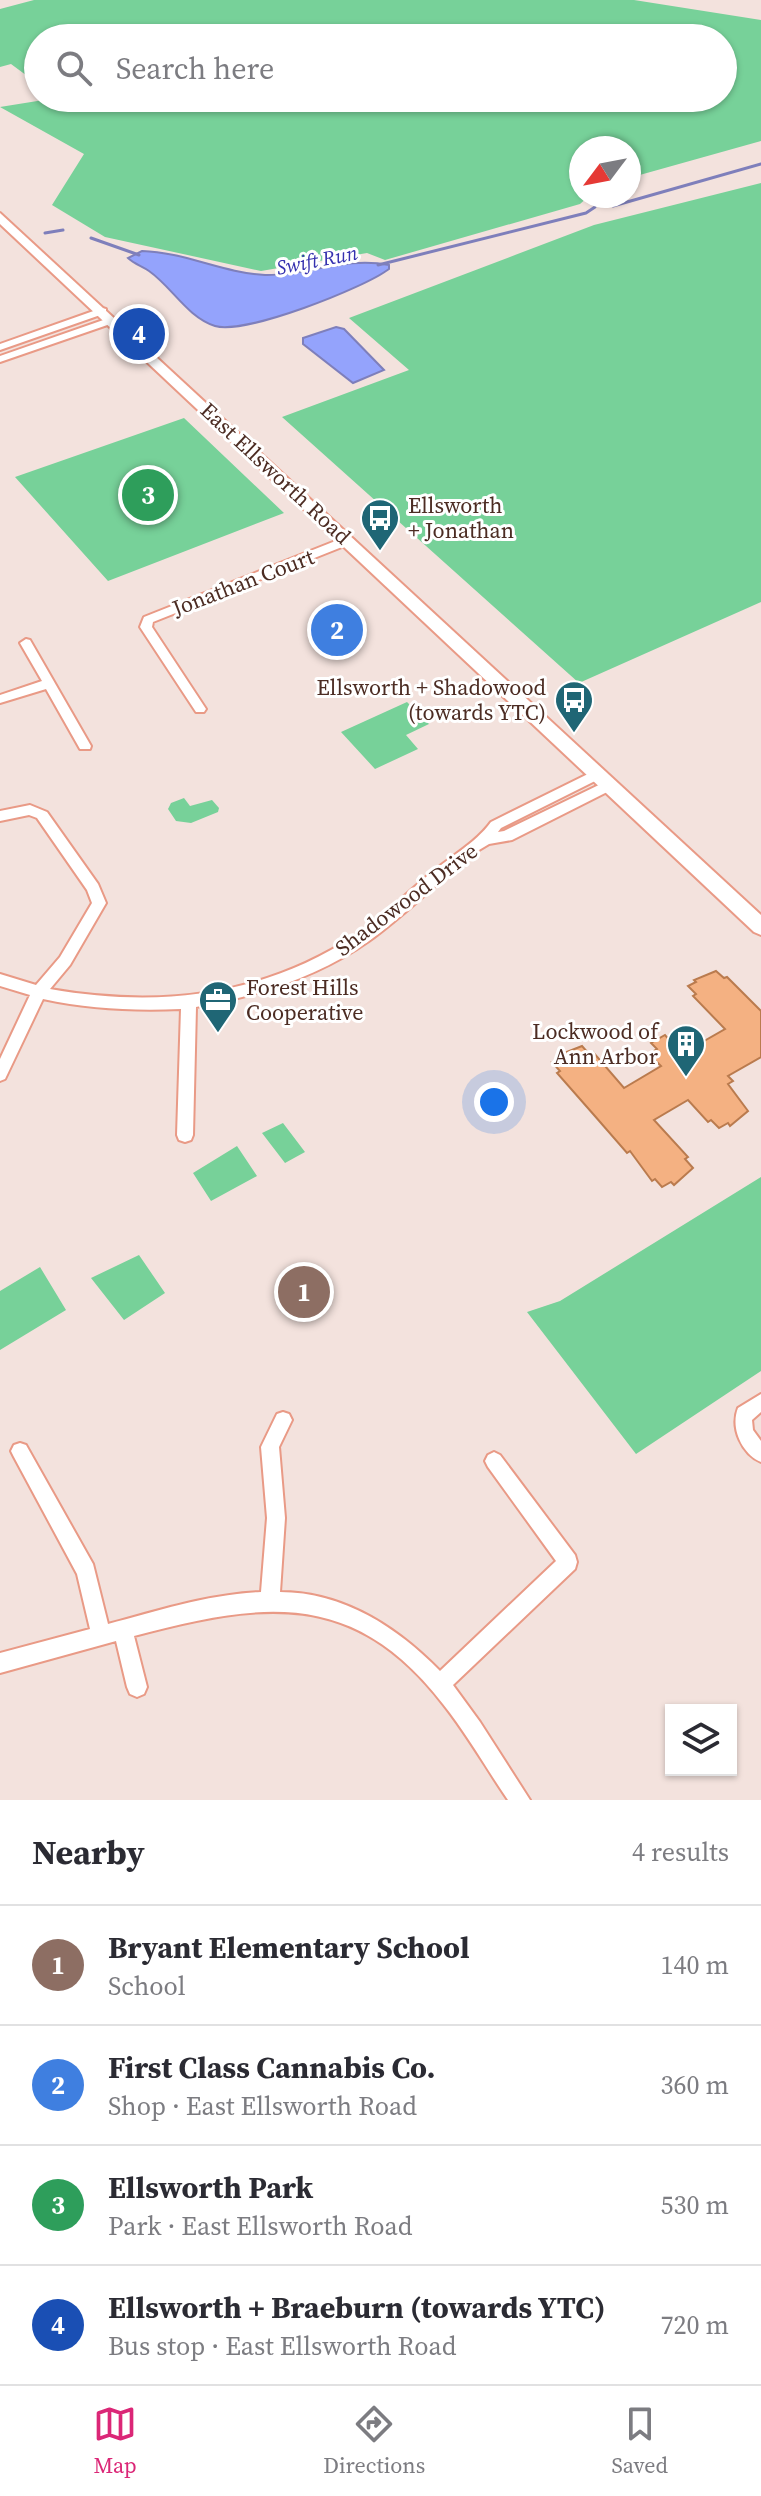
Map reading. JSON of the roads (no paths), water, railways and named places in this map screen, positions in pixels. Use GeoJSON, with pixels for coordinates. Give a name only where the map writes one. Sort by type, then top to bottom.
{"type":"FeatureCollection","features":[{"type":"Feature","properties":{"kind":"main road","name":"East Ellsworth Road"},"geometry":{"type":"LineString","coordinates":[[0,217],[761,927]]}},
{"type":"Feature","properties":{"kind":"street"},"geometry":{"type":"LineString","coordinates":[[0,347],[107,316]]}},
{"type":"Feature","properties":{"kind":"street"},"geometry":{"type":"LineString","coordinates":[[0,359],[107,316]]}},
{"type":"Feature","properties":{"kind":"street","name":"Jonathan Court"},"geometry":{"type":"LineString","coordinates":[[200,709],[146,627],[148,620],[348,540]]}},
{"type":"Feature","properties":{"kind":"street"},"geometry":{"type":"LineString","coordinates":[[26,643],[85,746]]}},
{"type":"Feature","properties":{"kind":"street"},"geometry":{"type":"LineString","coordinates":[[0,699],[49,683]]}},
{"type":"Feature","properties":{"kind":"street","name":"Shadowood Drive"},"geometry":{"type":"LineString","coordinates":[[0,980],[39,992],[120,1005],[189,1002],[260,987],[341,952],[380,924],[449,864],[486,839],[496,825],[604,779]]}},
{"type":"Feature","properties":{"kind":"street"},"geometry":{"type":"LineString","coordinates":[[0,816],[30,810],[42,815],[99,899],[96,910],[65,961],[39,992],[0,1075]]}},
{"type":"Feature","properties":{"kind":"street"},"geometry":{"type":"LineString","coordinates":[[185,1135],[189,1002]]}},
{"type":"Feature","properties":{"kind":"street"},"geometry":{"type":"LineString","coordinates":[[761,1402],[744,1414],[742,1423],[745,1435],[761,1454]]}},
{"type":"Feature","properties":{"kind":"street"},"geometry":{"type":"LineString","coordinates":[[270,1598],[276,1518],[270,1447],[283,1420]]}},
{"type":"Feature","properties":{"kind":"street"},"geometry":{"type":"LineString","coordinates":[[20,1451],[86,1571],[101,1634]]}},
{"type":"Feature","properties":{"kind":"street"},"geometry":{"type":"LineString","coordinates":[[439,1685],[568,1562],[494,1461]]}},
{"type":"Feature","properties":{"kind":"street"},"geometry":{"type":"LineString","coordinates":[[0,1663],[206,1608],[270,1598],[300,1601],[365,1623],[396,1642],[439,1685],[520,1800]]}},
{"type":"Feature","properties":{"kind":"street"},"geometry":{"type":"LineString","coordinates":[[123,1629],[137,1687]]}},
{"type":"Feature","properties":{"kind":"water"},"geometry":{"type":"Polygon","coordinates":[[[142,251],[265,275],[357,263],[389,265],[389,269],[331,298],[277,317],[251,324],[215,326],[196,316],[149,271],[128,258],[142,251]]]}},
{"type":"Feature","properties":{"kind":"water"},"geometry":{"type":"Polygon","coordinates":[[[336,327],[344,329],[384,370],[353,383],[303,344],[303,338],[336,327]]]}},
{"type":"Feature","properties":{"kind":"waterway","name":"Swift Run"},"geometry":{"type":"LineString","coordinates":[[641,198],[761,164]]}},
{"type":"Feature","properties":{"kind":"waterway","name":"Swift Run"},"geometry":{"type":"LineString","coordinates":[[378,265],[586,213],[594,208]]}},
{"type":"Feature","properties":{"kind":"waterway","name":"Swift Run"},"geometry":{"type":"LineString","coordinates":[[45,233],[63,230]]}},
{"type":"Feature","properties":{"kind":"waterway","name":"Swift Run"},"geometry":{"type":"LineString","coordinates":[[91,238],[139,255]]}},
{"type":"Feature","properties":{"kind":"place","name":"Ellsworth + Braeburn (towards YTC)"},"geometry":{"type":"Point","coordinates":[139,334]}},
{"type":"Feature","properties":{"kind":"place","name":"Ellsworth Park"},"geometry":{"type":"Point","coordinates":[148,495]}},
{"type":"Feature","properties":{"kind":"place","name":"Ellsworth + Jonathan"},"geometry":{"type":"Point","coordinates":[380,552]}},
{"type":"Feature","properties":{"kind":"place","name":"First Class Cannabis Co."},"geometry":{"type":"Point","coordinates":[337,630]}},
{"type":"Feature","properties":{"kind":"place","name":"Ellsworth + Shadowood (towards YTC)"},"geometry":{"type":"Point","coordinates":[574,734]}},
{"type":"Feature","properties":{"kind":"place","name":"Forest Hills Cooperative"},"geometry":{"type":"Point","coordinates":[218,1034]}},
{"type":"Feature","properties":{"kind":"place","name":"Lockwood of Ann Arbor"},"geometry":{"type":"Point","coordinates":[686,1078]}},
{"type":"Feature","properties":{"kind":"place","name":"Bryant Elementary School"},"geometry":{"type":"Point","coordinates":[304,1292]}}]}
